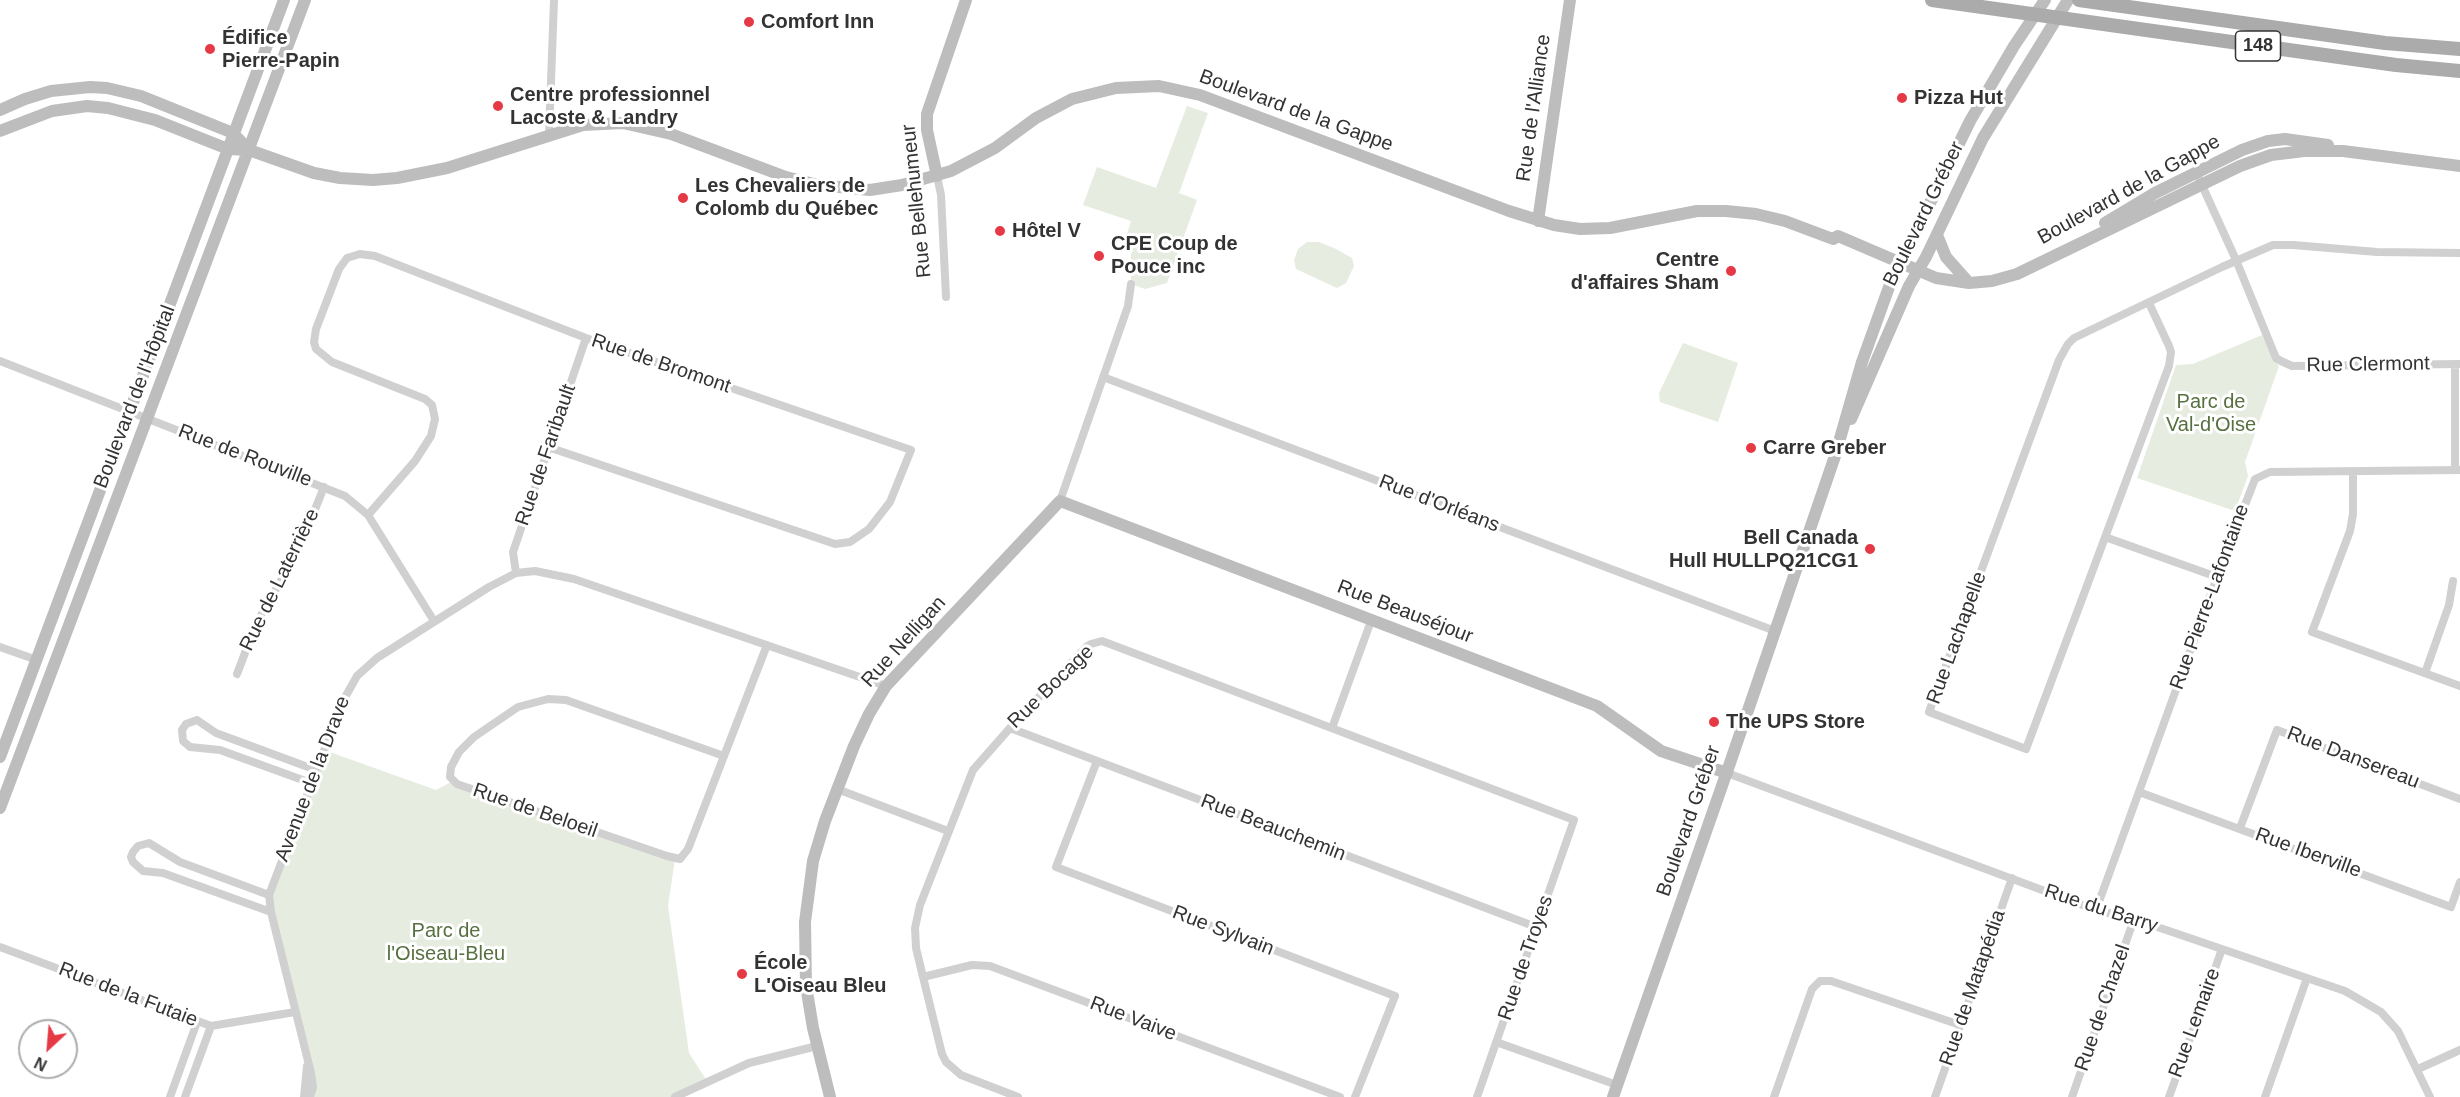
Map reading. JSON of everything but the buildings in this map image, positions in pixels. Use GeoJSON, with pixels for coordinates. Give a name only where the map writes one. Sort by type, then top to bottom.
{"type":"FeatureCollection","features":[{"type":"Feature","properties":{"kind":"main road","name":"148"},"geometry":{"type":"LineString","coordinates":[[1932,0],[2396,65],[2460,71]]}},
{"type":"Feature","properties":{"kind":"main road","name":"148"},"geometry":{"type":"LineString","coordinates":[[2079,0],[2385,43],[2460,49]]}},
{"type":"Feature","properties":{"kind":"main road"},"geometry":{"type":"LineString","coordinates":[[2154,0],[2166,12]]}},
{"type":"Feature","properties":{"kind":"street","name":"Boulevard de l'Hôpital"},"geometry":{"type":"LineString","coordinates":[[0,757],[233,133],[285,0]]}},
{"type":"Feature","properties":{"kind":"street","name":"Boulevard de l'Hôpital"},"geometry":{"type":"LineString","coordinates":[[0,808],[305,0]]}},
{"type":"Feature","properties":{"kind":"street"},"geometry":{"type":"LineString","coordinates":[[549,135],[554,0]]}},
{"type":"Feature","properties":{"kind":"street","name":"Rue Bellehumeur"},"geometry":{"type":"LineString","coordinates":[[946,297],[941,195],[927,130],[927,114],[966,0]]}},
{"type":"Feature","properties":{"kind":"street","name":"Rue de l'Alliance"},"geometry":{"type":"LineString","coordinates":[[1538,220],[1569,0]]}},
{"type":"Feature","properties":{"kind":"street","name":"Boulevard Gréber"},"geometry":{"type":"LineString","coordinates":[[1615,1091],[1727,773],[1834,456],[1888,287],[1970,121],[2045,0]]}},
{"type":"Feature","properties":{"kind":"street","name":"Boulevard Gréber"},"geometry":{"type":"LineString","coordinates":[[1834,456],[1918,270],[1983,138],[2068,0]]}},
{"type":"Feature","properties":{"kind":"street","name":"Boulevard de la Gappe"},"geometry":{"type":"LineString","coordinates":[[0,110],[51,91],[90,87],[124,91],[233,133],[249,150]]}},
{"type":"Feature","properties":{"kind":"street","name":"Boulevard de la Gappe"},"geometry":{"type":"LineString","coordinates":[[0,131],[52,111],[87,106],[130,112],[228,149],[249,150],[315,173],[340,178],[373,180],[397,178],[447,168],[583,125],[604,122],[632,123],[671,134],[786,177],[837,188],[870,189],[902,185],[938,176],[972,161],[1036,118],[1072,99],[1116,88],[1159,87],[1200,95],[1538,220],[1567,227],[1604,228],[1697,211],[1726,210],[1756,214],[1785,221],[1833,239],[1838,236],[1936,278],[1969,283],[1997,280],[2024,271],[2201,184],[2271,155],[2315,151],[2359,153],[2460,166]]}},
{"type":"Feature","properties":{"kind":"street"},"geometry":{"type":"LineString","coordinates":[[51,91],[52,111]]}},
{"type":"Feature","properties":{"kind":"street","name":"Boulevard de la Gappe"},"geometry":{"type":"LineString","coordinates":[[2024,271],[2155,193],[2242,150],[2274,140],[2307,141],[2359,153]]}},
{"type":"Feature","properties":{"kind":"street","name":"Rue Clermont"},"geometry":{"type":"LineString","coordinates":[[2196,172],[2236,260],[2276,358],[2292,366],[2457,364]]}},
{"type":"Feature","properties":{"kind":"street"},"geometry":{"type":"LineString","coordinates":[[1936,235],[1946,257],[1969,283]]}},
{"type":"Feature","properties":{"kind":"street"},"geometry":{"type":"LineString","coordinates":[[2236,260],[2278,244],[2377,252],[2460,253]]}},
{"type":"Feature","properties":{"kind":"street","name":"Rue de Bromont"},"geometry":{"type":"LineString","coordinates":[[368,515],[415,461],[430,436],[435,419],[432,405],[425,399],[332,362],[316,349],[314,342],[316,329],[339,269],[347,258],[360,254],[375,256],[586,338],[911,450],[890,502],[869,529],[850,542],[835,544],[548,447]]}},
{"type":"Feature","properties":{"kind":"street","name":"Rue Lachapelle"},"geometry":{"type":"LineString","coordinates":[[2149,303],[2169,346],[2171,359],[2026,749],[1929,712],[2062,352],[2074,338],[2236,260]]}},
{"type":"Feature","properties":{"kind":"street","name":"Rue Nelligan"},"geometry":{"type":"LineString","coordinates":[[830,1097],[817,1046],[806,986],[805,922],[813,861],[837,789],[869,714],[886,687],[1060,501],[1128,306],[1131,284]]}},
{"type":"Feature","properties":{"kind":"street","name":"Rue de Faribault"},"geometry":{"type":"LineString","coordinates":[[516,573],[513,552],[586,338]]}},
{"type":"Feature","properties":{"kind":"street","name":"Rue de Rouville"},"geometry":{"type":"LineString","coordinates":[[0,361],[324,487],[353,501],[368,515],[434,621]]}},
{"type":"Feature","properties":{"kind":"street"},"geometry":{"type":"LineString","coordinates":[[2457,364],[2458,470]]}},
{"type":"Feature","properties":{"kind":"street","name":"Rue d'Orléans"},"geometry":{"type":"LineString","coordinates":[[1103,378],[1775,631]]}},
{"type":"Feature","properties":{"kind":"street","name":"Rue Pierre-Lafontaine"},"geometry":{"type":"LineString","coordinates":[[2096,910],[2255,479],[2270,472],[2458,470]]}},
{"type":"Feature","properties":{"kind":"street"},"geometry":{"type":"LineString","coordinates":[[2353,472],[2353,514],[2350,531],[2312,632],[2460,686]]}},
{"type":"Feature","properties":{"kind":"street","name":"Rue de Laterrière"},"geometry":{"type":"LineString","coordinates":[[237,674],[256,624],[294,558],[324,487]]}},
{"type":"Feature","properties":{"kind":"street","name":"Rue Beauséjour"},"geometry":{"type":"LineString","coordinates":[[1060,501],[1597,706],[1661,751],[1727,773]]}},
{"type":"Feature","properties":{"kind":"street"},"geometry":{"type":"LineString","coordinates":[[2105,537],[2217,577]]}},
{"type":"Feature","properties":{"kind":"street","name":"Avenue de la Drave"},"geometry":{"type":"LineString","coordinates":[[310,1097],[312,1079],[271,912],[270,894],[343,700],[357,676],[377,658],[434,621],[516,573],[535,571],[561,575],[886,687]]}},
{"type":"Feature","properties":{"kind":"street"},"geometry":{"type":"LineString","coordinates":[[2425,673],[2449,605],[2453,581]]}},
{"type":"Feature","properties":{"kind":"street"},"geometry":{"type":"LineString","coordinates":[[1332,728],[1371,621]]}},
{"type":"Feature","properties":{"kind":"street","name":"Rue Bocage"},"geometry":{"type":"LineString","coordinates":[[1018,1097],[961,1075],[946,1062],[922,977],[916,948],[915,928],[920,905],[973,770],[1091,644],[1102,641],[1574,820]]}},
{"type":"Feature","properties":{"kind":"street","name":"Rue de Beloeil"},"geometry":{"type":"LineString","coordinates":[[724,756],[566,700],[548,699],[518,707],[474,737],[459,752],[451,767],[450,777],[457,784],[680,859],[688,849],[767,645]]}},
{"type":"Feature","properties":{"kind":"street"},"geometry":{"type":"LineString","coordinates":[[0,647],[37,660]]}},
{"type":"Feature","properties":{"kind":"street"},"geometry":{"type":"LineString","coordinates":[[311,783],[220,750],[190,747],[183,741],[182,730],[186,724],[196,720],[224,736],[316,770]]}},
{"type":"Feature","properties":{"kind":"street","name":"Rue Beauchemin"},"geometry":{"type":"LineString","coordinates":[[1010,728],[1536,927]]}},
{"type":"Feature","properties":{"kind":"street","name":"Rue Dansereau"},"geometry":{"type":"LineString","coordinates":[[2240,828],[2277,729],[2460,799]]}},
{"type":"Feature","properties":{"kind":"street","name":"Rue Sylvain"},"geometry":{"type":"LineString","coordinates":[[1097,761],[1056,867],[1395,996],[1355,1097]]}},
{"type":"Feature","properties":{"kind":"street","name":"Rue du Barry"},"geometry":{"type":"LineString","coordinates":[[1727,773],[2096,910],[2134,919],[2345,991],[2380,1012],[2398,1031],[2430,1097]]}},
{"type":"Feature","properties":{"kind":"street"},"geometry":{"type":"LineString","coordinates":[[837,789],[948,831]]}},
{"type":"Feature","properties":{"kind":"street","name":"Rue Iberville"},"geometry":{"type":"LineString","coordinates":[[2139,792],[2451,907],[2460,882]]}},
{"type":"Feature","properties":{"kind":"street","name":"Rue de Troyes"},"geometry":{"type":"LineString","coordinates":[[1477,1097],[1574,820]]}},
{"type":"Feature","properties":{"kind":"street"},"geometry":{"type":"LineString","coordinates":[[270,894],[180,862],[149,843],[138,846],[131,857],[143,871],[163,873],[271,912]]}},
{"type":"Feature","properties":{"kind":"street","name":"Rue de Matapédia"},"geometry":{"type":"LineString","coordinates":[[1935,1097],[2012,878]]}},
{"type":"Feature","properties":{"kind":"street","name":"Rue de Chazel"},"geometry":{"type":"LineString","coordinates":[[2072,1097],[2134,919]]}},
{"type":"Feature","properties":{"kind":"street","name":"Rue de la Futaie"},"geometry":{"type":"LineString","coordinates":[[0,947],[211,1026],[295,1012]]}},
{"type":"Feature","properties":{"kind":"street","name":"Rue Lemaire"},"geometry":{"type":"LineString","coordinates":[[2169,1097],[2222,949]]}},
{"type":"Feature","properties":{"kind":"street","name":"Rue Vaive"},"geometry":{"type":"LineString","coordinates":[[922,977],[972,965],[990,966],[1340,1097]]}},
{"type":"Feature","properties":{"kind":"street"},"geometry":{"type":"LineString","coordinates":[[2265,1097],[2307,978]]}},
{"type":"Feature","properties":{"kind":"street"},"geometry":{"type":"LineString","coordinates":[[1774,1097],[1812,989],[1820,981],[1831,981],[1960,1025]]}},
{"type":"Feature","properties":{"kind":"street"},"geometry":{"type":"LineString","coordinates":[[170,1097],[197,1022]]}},
{"type":"Feature","properties":{"kind":"street"},"geometry":{"type":"LineString","coordinates":[[185,1097],[211,1026]]}},
{"type":"Feature","properties":{"kind":"street"},"geometry":{"type":"LineString","coordinates":[[1496,1042],[1615,1091]]}},
{"type":"Feature","properties":{"kind":"street"},"geometry":{"type":"LineString","coordinates":[[675,1097],[691,1094],[749,1063],[817,1046]]}},
{"type":"Feature","properties":{"kind":"street"},"geometry":{"type":"LineString","coordinates":[[2418,1069],[2460,1050]]}},
{"type":"Feature","properties":{"kind":"street","name":"Avenue de la Drave"},"geometry":{"type":"LineString","coordinates":[[304,1097],[307,1062]]}},
{"type":"Feature","properties":{"kind":"green space"},"geometry":{"type":"Polygon","coordinates":[[[1187,106],[1208,113],[1179,193],[1197,200],[1167,283],[1145,289],[1131,284],[1131,242],[1126,237],[1131,221],[1083,205],[1097,167],[1156,188],[1187,106]]]}},
{"type":"Feature","properties":{"kind":"green space"},"geometry":{"type":"Polygon","coordinates":[[[1307,242],[1319,242],[1352,258],[1354,266],[1346,283],[1337,288],[1296,269],[1294,260],[1298,249],[1307,242]]]}},
{"type":"Feature","properties":{"kind":"green space","name":"Parc de Val-d'Oise"},"geometry":{"type":"Polygon","coordinates":[[[2262,335],[2273,359],[2279,366],[2245,462],[2248,476],[2235,511],[2137,478],[2176,365],[2193,364],[2262,335]]]}},
{"type":"Feature","properties":{"kind":"green space"},"geometry":{"type":"Polygon","coordinates":[[[1683,343],[1738,363],[1718,422],[1660,402],[1659,393],[1683,343]]]}},
{"type":"Feature","properties":{"kind":"green space","name":"Parc de l'Oiseau-Bleu"},"geometry":{"type":"Polygon","coordinates":[[[324,750],[436,790],[453,781],[675,859],[668,906],[689,1053],[707,1081],[675,1097],[310,1097],[312,1092],[270,903],[324,750]]]}},
{"type":"Feature","properties":{"kind":"place","name":"Comfort Inn"},"geometry":{"type":"Point","coordinates":[749,22]}},
{"type":"Feature","properties":{"kind":"place","name":"Édifice Pierre-Papin"},"geometry":{"type":"Point","coordinates":[210,49]}},
{"type":"Feature","properties":{"kind":"place","name":"Pizza Hut"},"geometry":{"type":"Point","coordinates":[1902,98]}},
{"type":"Feature","properties":{"kind":"place","name":"Centre professionnel Lacoste & Landry"},"geometry":{"type":"Point","coordinates":[498,106]}},
{"type":"Feature","properties":{"kind":"place","name":"Les Chevaliers de Colomb du Québec"},"geometry":{"type":"Point","coordinates":[683,198]}},
{"type":"Feature","properties":{"kind":"place","name":"Hôtel V"},"geometry":{"type":"Point","coordinates":[1000,231]}},
{"type":"Feature","properties":{"kind":"place","name":"CPE Coup de Pouce inc"},"geometry":{"type":"Point","coordinates":[1099,256]}},
{"type":"Feature","properties":{"kind":"place","name":"Centre d'affaires Sham"},"geometry":{"type":"Point","coordinates":[1731,271]}},
{"type":"Feature","properties":{"kind":"place","name":"Carre Greber"},"geometry":{"type":"Point","coordinates":[1751,448]}},
{"type":"Feature","properties":{"kind":"place","name":"Bell Canada Hull HULLPQ21CG1"},"geometry":{"type":"Point","coordinates":[1870,549]}},
{"type":"Feature","properties":{"kind":"place","name":"The UPS Store"},"geometry":{"type":"Point","coordinates":[1714,722]}},
{"type":"Feature","properties":{"kind":"place","name":"École L'Oiseau Bleu"},"geometry":{"type":"Point","coordinates":[742,974]}}]}
